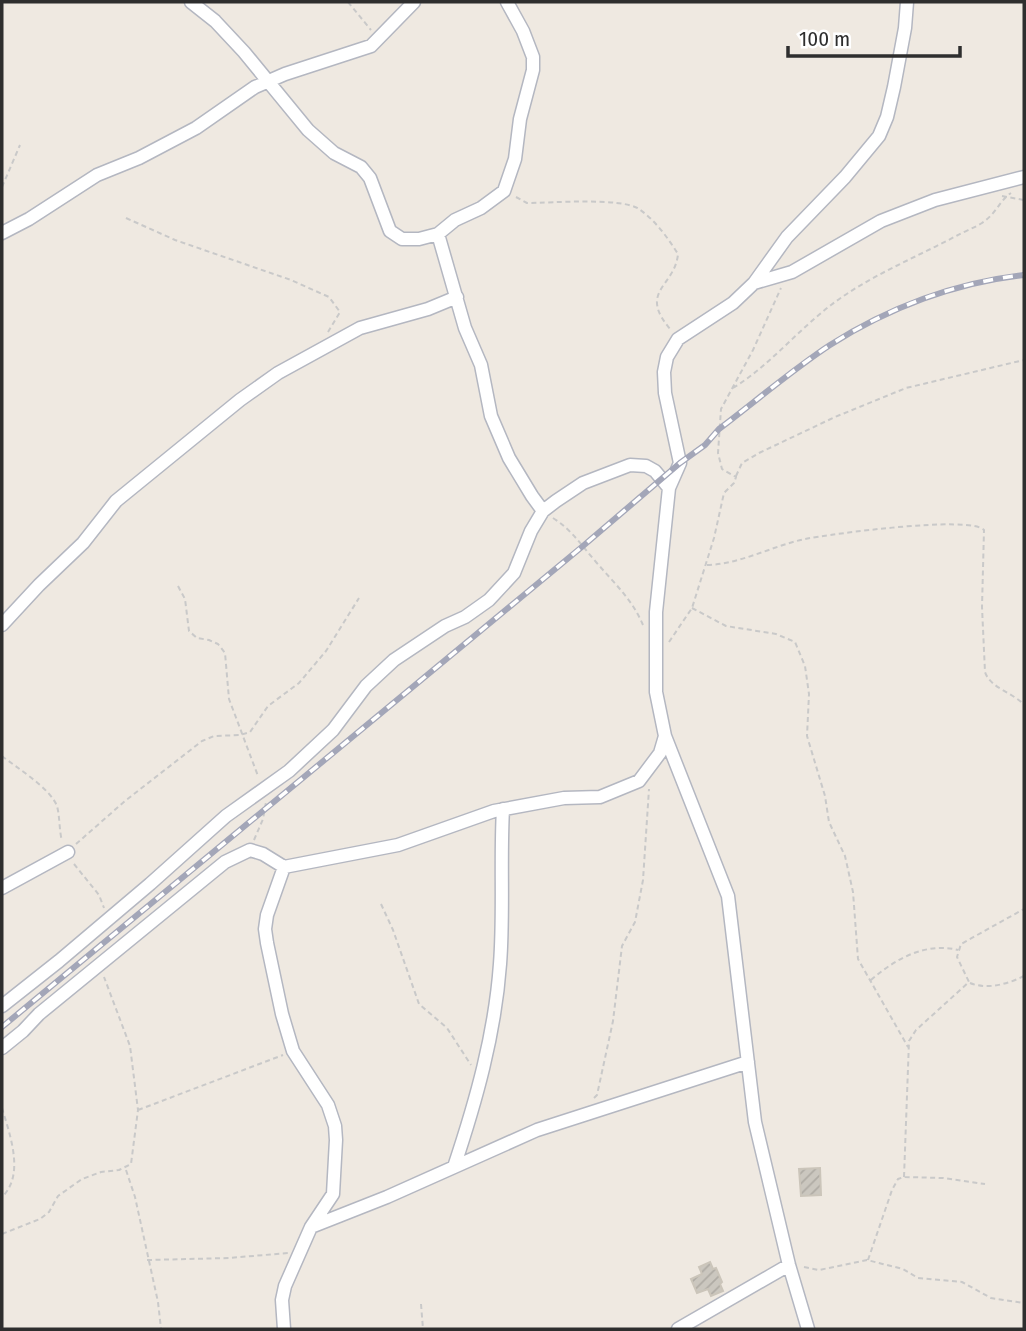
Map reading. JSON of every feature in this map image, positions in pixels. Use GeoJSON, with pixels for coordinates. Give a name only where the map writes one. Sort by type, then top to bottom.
{"type":"FeatureCollection","features":[{"type":"Feature","properties":{"kind":"street"},"geometry":{"type":"LineString","coordinates":[[191,2],[235,41],[268,83],[322,143],[334,153],[361,167],[370,178],[390,231],[402,239],[419,239],[438,234],[455,220],[481,208],[505,191],[515,159],[520,119],[533,70],[533,57],[508,2]]}},
{"type":"Feature","properties":{"kind":"street"},"geometry":{"type":"LineString","coordinates":[[2,233],[29,219],[97,175],[139,158],[196,128],[256,87],[285,74],[361,50],[377,40],[414,2]]}},
{"type":"Feature","properties":{"kind":"street"},"geometry":{"type":"LineString","coordinates":[[808,1329],[789,1265],[755,1122],[728,896],[665,736],[656,692],[656,612],[668,488],[680,463],[665,393],[664,372],[667,357],[678,338],[733,303],[754,283],[787,237],[845,177],[879,136],[887,117],[905,28],[907,2]]}},
{"type":"Feature","properties":{"kind":"street"},"geometry":{"type":"LineString","coordinates":[[754,283],[792,272],[881,221],[935,200],[1023,178]]}},
{"type":"Feature","properties":{"kind":"street"},"geometry":{"type":"LineString","coordinates":[[438,234],[465,328],[481,365],[491,416],[509,458],[543,511]]}},
{"type":"Feature","properties":{"kind":"street"},"geometry":{"type":"LineString","coordinates":[[2,625],[38,585],[83,543],[116,501],[240,400],[278,373],[360,328],[428,309],[457,297]]}},
{"type":"Feature","properties":{"kind":"street"},"geometry":{"type":"LineString","coordinates":[[2,1006],[59,961],[226,816],[289,771],[333,730],[366,686],[394,660],[445,626],[465,617],[504,585],[514,573],[531,531],[543,511],[583,483],[630,465],[646,466],[655,471],[668,488]]}},
{"type":"Feature","properties":{"kind":"street"},"geometry":{"type":"LineString","coordinates":[[2,1048],[39,1014],[225,862],[250,850],[263,854],[284,867],[398,845],[503,809],[564,798],[600,797],[639,781],[654,764],[665,736]]}},
{"type":"Feature","properties":{"kind":"street"},"geometry":{"type":"LineString","coordinates":[[454,1167],[481,1077],[494,1019],[500,964],[503,809]]}},
{"type":"Feature","properties":{"kind":"street"},"geometry":{"type":"LineString","coordinates":[[2,888],[68,852]]}},
{"type":"Feature","properties":{"kind":"street"},"geometry":{"type":"LineString","coordinates":[[284,867],[273,894],[265,929],[282,1014],[293,1051],[328,1105],[335,1126],[333,1194],[311,1227],[285,1286],[282,1300],[284,1329]]}},
{"type":"Feature","properties":{"kind":"street"},"geometry":{"type":"LineString","coordinates":[[311,1227],[503,1144],[580,1115],[748,1062]]}},
{"type":"Feature","properties":{"kind":"street"},"geometry":{"type":"LineString","coordinates":[[678,1329],[789,1265]]}},
{"type":"Feature","properties":{"kind":"path"},"geometry":{"type":"LineString","coordinates":[[348,2],[377,40]]}},
{"type":"Feature","properties":{"kind":"path"},"geometry":{"type":"LineString","coordinates":[[2,187],[20,145]]}},
{"type":"Feature","properties":{"kind":"path"},"geometry":{"type":"LineString","coordinates":[[732,389],[753,376],[792,337],[832,304],[877,274],[917,257],[982,223],[998,210],[1023,178]]}},
{"type":"Feature","properties":{"kind":"path"},"geometry":{"type":"LineString","coordinates":[[505,191],[527,203],[610,203],[640,210],[668,239],[678,254],[677,263],[663,283],[657,298],[657,310],[678,338]]}},
{"type":"Feature","properties":{"kind":"path"},"geometry":{"type":"LineString","coordinates":[[126,218],[175,240],[290,280],[329,297],[340,312],[326,335]]}},
{"type":"Feature","properties":{"kind":"path"},"geometry":{"type":"LineString","coordinates":[[736,477],[722,469],[718,453],[721,409],[753,351],[778,293],[792,272]]}},
{"type":"Feature","properties":{"kind":"path"},"geometry":{"type":"LineString","coordinates":[[655,659],[680,629],[692,608],[714,538],[724,492],[734,483],[742,463],[906,388],[1024,360]]}},
{"type":"Feature","properties":{"kind":"path"},"geometry":{"type":"LineString","coordinates":[[543,511],[574,534],[597,564],[619,586],[635,607],[646,636]]}},
{"type":"Feature","properties":{"kind":"path"},"geometry":{"type":"LineString","coordinates":[[707,565],[723,564],[806,539],[946,523],[982,527],[985,672],[990,681],[1018,698],[1024,705]]}},
{"type":"Feature","properties":{"kind":"path"},"geometry":{"type":"LineString","coordinates":[[178,586],[185,599],[189,631],[197,638],[209,639],[218,644],[225,653],[229,698],[265,789],[263,819],[250,850]]}},
{"type":"Feature","properties":{"kind":"path"},"geometry":{"type":"LineString","coordinates":[[68,852],[125,801],[202,741],[214,736],[250,732],[268,706],[299,683],[326,651],[359,598]]}},
{"type":"Feature","properties":{"kind":"path"},"geometry":{"type":"LineString","coordinates":[[692,608],[726,626],[776,634],[796,642],[805,666],[809,694],[807,736],[825,796],[829,822],[845,856],[853,892],[858,959],[908,1047]]}},
{"type":"Feature","properties":{"kind":"path"},"geometry":{"type":"LineString","coordinates":[[2,756],[52,798],[57,806],[59,828],[68,852],[76,867],[99,895],[108,919]]}},
{"type":"Feature","properties":{"kind":"path"},"geometry":{"type":"LineString","coordinates":[[580,1115],[597,1095],[612,1021],[622,946],[635,922],[643,880],[650,784]]}},
{"type":"Feature","properties":{"kind":"path"},"geometry":{"type":"LineString","coordinates":[[381,904],[419,1004],[447,1028],[481,1077]]}},
{"type":"Feature","properties":{"kind":"path"},"geometry":{"type":"LineString","coordinates":[[1024,909],[967,940],[958,950],[957,957],[969,982],[979,986],[1003,984],[1024,975]]}},
{"type":"Feature","properties":{"kind":"path"},"geometry":{"type":"LineString","coordinates":[[870,980],[884,968],[913,953],[926,949],[958,950]]}},
{"type":"Feature","properties":{"kind":"path"},"geometry":{"type":"LineString","coordinates":[[2,1234],[40,1219],[50,1212],[58,1196],[82,1179],[101,1172],[126,1168],[131,1164],[138,1110],[130,1046],[100,965]]}},
{"type":"Feature","properties":{"kind":"path"},"geometry":{"type":"LineString","coordinates":[[904,1177],[909,1041],[916,1030],[969,982]]}},
{"type":"Feature","properties":{"kind":"path"},"geometry":{"type":"LineString","coordinates":[[138,1110],[293,1051]]}},
{"type":"Feature","properties":{"kind":"path"},"geometry":{"type":"LineString","coordinates":[[2,1108],[15,1170],[11,1188],[2,1197]]}},
{"type":"Feature","properties":{"kind":"path"},"geometry":{"type":"LineString","coordinates":[[126,1168],[158,1302],[161,1329]]}},
{"type":"Feature","properties":{"kind":"path"},"geometry":{"type":"LineString","coordinates":[[867,1261],[898,1179],[943,1178],[985,1184]]}},
{"type":"Feature","properties":{"kind":"path"},"geometry":{"type":"LineString","coordinates":[[147,1260],[229,1258],[299,1252]]}},
{"type":"Feature","properties":{"kind":"path"},"geometry":{"type":"LineString","coordinates":[[789,1265],[819,1270],[867,1261],[903,1269],[918,1279],[962,1282],[991,1298],[1024,1303]]}},
{"type":"Feature","properties":{"kind":"path"},"geometry":{"type":"LineString","coordinates":[[421,1304],[423,1329]]}},
{"type":"Feature","properties":{"kind":"building"},"geometry":{"type":"Polygon","coordinates":[[[820,1168],[821,1195],[801,1196],[799,1169],[820,1168]]]}},
{"type":"Feature","properties":{"kind":"building"},"geometry":{"type":"Polygon","coordinates":[[[710,1262],[713,1269],[716,1268],[723,1291],[711,1296],[708,1289],[697,1293],[691,1279],[702,1274],[699,1267],[710,1262]]]}},
{"type":"Feature","properties":{"kind":"railway"},"geometry":{"type":"LineString","coordinates":[[2,1027],[705,445],[719,429],[802,365],[852,332],[899,308],[948,290],[1024,275]]}}]}
